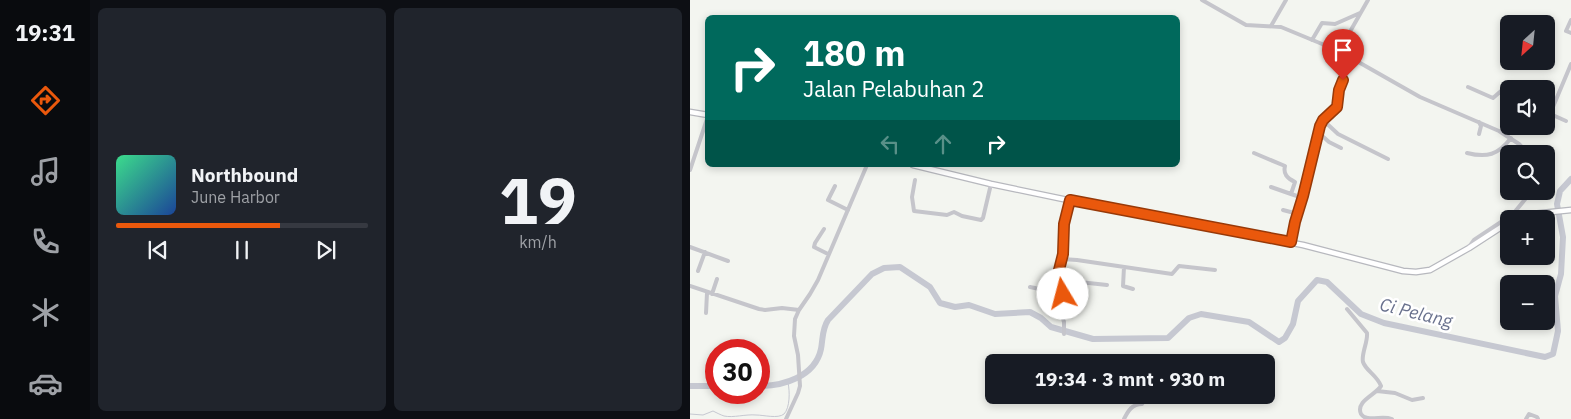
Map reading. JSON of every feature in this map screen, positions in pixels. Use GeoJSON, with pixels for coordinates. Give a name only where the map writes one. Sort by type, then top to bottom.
{"type":"FeatureCollection","features":[{"type":"Feature","properties":{"kind":"main road"},"geometry":{"type":"LineString","coordinates":[[690,112],[705,114]]}},
{"type":"Feature","properties":{"kind":"main road"},"geometry":{"type":"LineString","coordinates":[[921,167],[991,184],[1291,242],[1344,254],[1403,271],[1430,270],[1500,228]]}},
{"type":"Feature","properties":{"kind":"main road"},"geometry":{"type":"LineString","coordinates":[[1555,212],[1569,210]]}},
{"type":"Feature","properties":{"kind":"street"},"geometry":{"type":"LineString","coordinates":[[1202,0],[1246,25],[1281,27],[1339,51],[1420,97],[1479,122],[1509,137],[1518,145]]}},
{"type":"Feature","properties":{"kind":"street"},"geometry":{"type":"LineString","coordinates":[[1271,26],[1286,0]]}},
{"type":"Feature","properties":{"kind":"street"},"geometry":{"type":"LineString","coordinates":[[1339,51],[1368,0]]}},
{"type":"Feature","properties":{"kind":"street"},"geometry":{"type":"LineString","coordinates":[[1312,40],[1322,23],[1335,24],[1360,13]]}},
{"type":"Feature","properties":{"kind":"street"},"geometry":{"type":"LineString","coordinates":[[1571,20],[1566,31],[1571,33]]}},
{"type":"Feature","properties":{"kind":"street"},"geometry":{"type":"LineString","coordinates":[[1291,242],[1318,133],[1323,120],[1337,107],[1340,85],[1354,59]]}},
{"type":"Feature","properties":{"kind":"street"},"geometry":{"type":"LineString","coordinates":[[1555,98],[1571,64]]}},
{"type":"Feature","properties":{"kind":"street"},"geometry":{"type":"LineString","coordinates":[[1468,88],[1493,98],[1500,92]]}},
{"type":"Feature","properties":{"kind":"street"},"geometry":{"type":"LineString","coordinates":[[1555,116],[1566,121]]}},
{"type":"Feature","properties":{"kind":"street"},"geometry":{"type":"LineString","coordinates":[[1323,120],[1338,134],[1388,159]]}},
{"type":"Feature","properties":{"kind":"street"},"geometry":{"type":"LineString","coordinates":[[1479,122],[1481,126],[1479,134]]}},
{"type":"Feature","properties":{"kind":"street"},"geometry":{"type":"LineString","coordinates":[[690,170],[705,124]]}},
{"type":"Feature","properties":{"kind":"street"},"geometry":{"type":"LineString","coordinates":[[1318,133],[1329,142],[1341,148]]}},
{"type":"Feature","properties":{"kind":"street"},"geometry":{"type":"LineString","coordinates":[[1467,153],[1493,154],[1502,148],[1509,137]]}},
{"type":"Feature","properties":{"kind":"street"},"geometry":{"type":"LineString","coordinates":[[1254,153],[1285,166],[1284,172],[1288,179],[1295,182],[1291,194]]}},
{"type":"Feature","properties":{"kind":"street"},"geometry":{"type":"LineString","coordinates":[[786,419],[800,386],[798,355],[794,342],[795,319],[813,290],[866,167]]}},
{"type":"Feature","properties":{"kind":"street"},"geometry":{"type":"LineString","coordinates":[[915,180],[912,197],[914,210],[947,215],[954,212],[962,216],[981,220],[991,184]]}},
{"type":"Feature","properties":{"kind":"street"},"geometry":{"type":"LineString","coordinates":[[835,186],[828,200],[848,210]]}},
{"type":"Feature","properties":{"kind":"street"},"geometry":{"type":"LineString","coordinates":[[1271,187],[1303,198]]}},
{"type":"Feature","properties":{"kind":"street"},"geometry":{"type":"LineString","coordinates":[[1064,334],[1060,310],[1063,294],[1059,275],[1064,252],[1064,224],[1070,200]]}},
{"type":"Feature","properties":{"kind":"street"},"geometry":{"type":"LineString","coordinates":[[1469,248],[1474,240],[1513,214],[1525,200]]}},
{"type":"Feature","properties":{"kind":"street"},"geometry":{"type":"LineString","coordinates":[[1283,210],[1298,214]]}},
{"type":"Feature","properties":{"kind":"street"},"geometry":{"type":"LineString","coordinates":[[824,229],[814,247],[828,254]]}},
{"type":"Feature","properties":{"kind":"street"},"geometry":{"type":"LineString","coordinates":[[690,247],[728,261]]}},
{"type":"Feature","properties":{"kind":"street"},"geometry":{"type":"LineString","coordinates":[[698,271],[704,252]]}},
{"type":"Feature","properties":{"kind":"street"},"geometry":{"type":"LineString","coordinates":[[1062,259],[1172,274],[1180,266],[1215,270]]}},
{"type":"Feature","properties":{"kind":"street"},"geometry":{"type":"LineString","coordinates":[[1124,267],[1123,286],[1133,289]]}},
{"type":"Feature","properties":{"kind":"street"},"geometry":{"type":"LineString","coordinates":[[706,313],[710,294],[717,279]]}},
{"type":"Feature","properties":{"kind":"street"},"geometry":{"type":"LineString","coordinates":[[1061,280],[1107,285]]}},
{"type":"Feature","properties":{"kind":"street"},"geometry":{"type":"LineString","coordinates":[[690,286],[759,309],[782,308],[799,310]]}},
{"type":"Feature","properties":{"kind":"street"},"geometry":{"type":"LineString","coordinates":[[1030,287],[1063,294]]}},
{"type":"Feature","properties":{"kind":"street"},"geometry":{"type":"LineString","coordinates":[[1347,309],[1367,333],[1363,361],[1379,380],[1381,388],[1364,402],[1361,410],[1362,415],[1366,418],[1385,417],[1392,419]]}},
{"type":"Feature","properties":{"kind":"street"},"geometry":{"type":"LineString","coordinates":[[1377,392],[1395,393],[1412,400],[1423,398]]}},
{"type":"Feature","properties":{"kind":"street"},"geometry":{"type":"LineString","coordinates":[[1124,419],[1130,409],[1136,404]]}},
{"type":"Feature","properties":{"kind":"street"},"geometry":{"type":"LineString","coordinates":[[1526,419],[1530,414],[1538,419]]}},
{"type":"Feature","properties":{"kind":"waterway","name":"Ci Pelang"},"geometry":{"type":"LineString","coordinates":[[770,386],[788,382],[812,367],[818,359],[828,320],[872,274],[884,268],[900,267],[930,287],[940,303],[955,307],[969,305],[995,314],[1030,312],[1041,318],[1051,327],[1093,339],[1168,338],[1189,318],[1201,314],[1249,322],[1279,342],[1285,338],[1293,324],[1298,301],[1317,280],[1327,282],[1361,314],[1384,323],[1545,357],[1553,354],[1558,331],[1555,296],[1561,274],[1563,237],[1557,204],[1560,191],[1571,179]]}},
{"type":"Feature","properties":{"kind":"waterway"},"geometry":{"type":"LineString","coordinates":[[690,414],[703,415],[713,411],[723,416],[752,415],[775,417],[784,414],[786,411],[789,395],[788,383]]}},
{"type":"Feature","properties":{"kind":"waterway","name":"Ci Pelang"},"geometry":{"type":"LineString","coordinates":[[690,386],[705,386]]}},
{"type":"Feature","properties":{"kind":"route"},"geometry":{"type":"LineString","coordinates":[[1063,294],[1063,284],[1059,276],[1059,270],[1064,246],[1064,224],[1070,200],[1291,242],[1320,126],[1323,120],[1337,107],[1339,90],[1343,80]]}}]}
